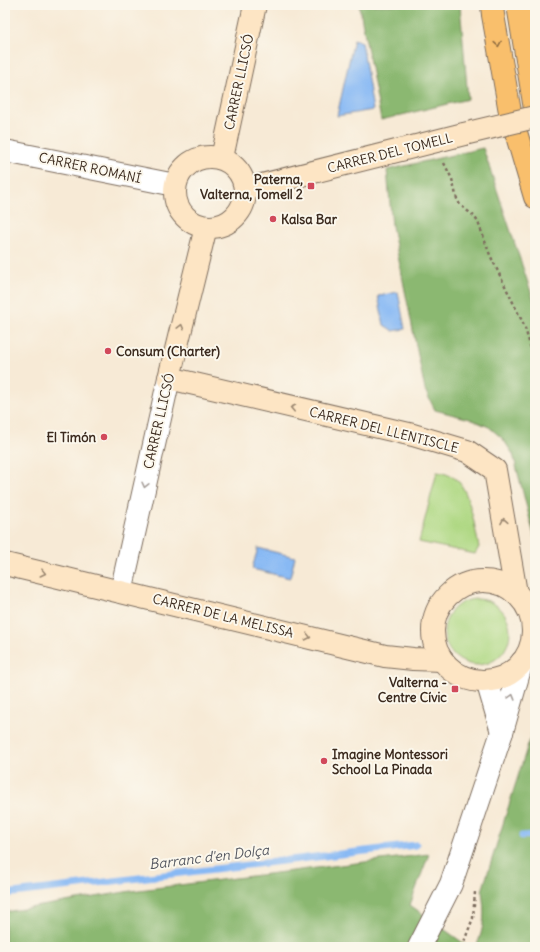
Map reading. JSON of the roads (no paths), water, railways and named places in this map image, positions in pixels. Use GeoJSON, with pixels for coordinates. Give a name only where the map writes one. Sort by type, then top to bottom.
{"type":"FeatureCollection","features":[{"type":"Feature","properties":{"kind":"main road"},"geometry":{"type":"LineString","coordinates":[[492,5],[492,15],[510,112],[535,197]]}},
{"type":"Feature","properties":{"kind":"main road"},"geometry":{"type":"LineString","coordinates":[[518,5],[535,109]]}},
{"type":"Feature","properties":{"kind":"street","name":"CARRER LLICSÓ"},"geometry":{"type":"LineString","coordinates":[[222,158],[255,5]]}},
{"type":"Feature","properties":{"kind":"street","name":"CARRER DEL TOMELL"},"geometry":{"type":"LineString","coordinates":[[246,189],[535,117]]}},
{"type":"Feature","properties":{"kind":"street","name":"CARRER ROMANÍ"},"geometry":{"type":"LineString","coordinates":[[5,150],[175,185]]}},
{"type":"Feature","properties":{"kind":"street"},"geometry":{"type":"LineString","coordinates":[[207,156],[222,158],[239,170],[246,189],[241,210],[226,224],[206,227],[188,220],[177,204],[175,185],[181,171],[193,161],[207,156]]}},
{"type":"Feature","properties":{"kind":"street","name":"CARRER LLICSÓ"},"geometry":{"type":"LineString","coordinates":[[121,592],[169,378],[206,227]]}},
{"type":"Feature","properties":{"kind":"street","name":"CARRER DEL LLENTISCLE"},"geometry":{"type":"LineString","coordinates":[[169,378],[413,435],[467,451],[495,470],[516,593]]}},
{"type":"Feature","properties":{"kind":"street","name":"CARRER DE LA MELISSA"},"geometry":{"type":"LineString","coordinates":[[5,564],[385,656],[442,660]]}},
{"type":"Feature","properties":{"kind":"street"},"geometry":{"type":"LineString","coordinates":[[419,947],[451,884],[502,732],[528,664],[529,649],[533,635],[532,619],[526,605],[516,593],[502,585],[487,581],[471,582],[456,588],[444,599],[436,613],[432,629],[434,645],[442,660],[450,670],[461,676],[474,680],[487,681],[500,678],[528,664]]}},
{"type":"Feature","properties":{"kind":"street"},"geometry":{"type":"LineString","coordinates":[[487,681],[502,732]]}},
{"type":"Feature","properties":{"kind":"water"},"geometry":{"type":"Polygon","coordinates":[[[354,39],[362,42],[373,110],[337,116],[354,39]]]}},
{"type":"Feature","properties":{"kind":"water"},"geometry":{"type":"Polygon","coordinates":[[[398,292],[405,329],[393,331],[384,325],[378,296],[398,292]]]}},
{"type":"Feature","properties":{"kind":"water"},"geometry":{"type":"Polygon","coordinates":[[[258,548],[295,557],[290,578],[252,569],[258,548]]]}},
{"type":"Feature","properties":{"kind":"waterway","name":"Barranc d'en Dolça"},"geometry":{"type":"LineString","coordinates":[[522,836],[535,835]]}},
{"type":"Feature","properties":{"kind":"waterway","name":"Barranc d'en Dolça"},"geometry":{"type":"LineString","coordinates":[[5,894],[416,845]]}},
{"type":"Feature","properties":{"kind":"place","name":"Paterna, Valterna, Tomell 2"},"geometry":{"type":"Point","coordinates":[311,186]}},
{"type":"Feature","properties":{"kind":"place","name":"Kalsa Bar"},"geometry":{"type":"Point","coordinates":[273,219]}},
{"type":"Feature","properties":{"kind":"place","name":"Consum (Charter)"},"geometry":{"type":"Point","coordinates":[108,351]}},
{"type":"Feature","properties":{"kind":"place","name":"El Timón"},"geometry":{"type":"Point","coordinates":[104,437]}},
{"type":"Feature","properties":{"kind":"place","name":"Valterna - Centre Cívic"},"geometry":{"type":"Point","coordinates":[455,689]}},
{"type":"Feature","properties":{"kind":"place","name":"Imagine Montessori School La Pinada"},"geometry":{"type":"Point","coordinates":[324,761]}}]}
